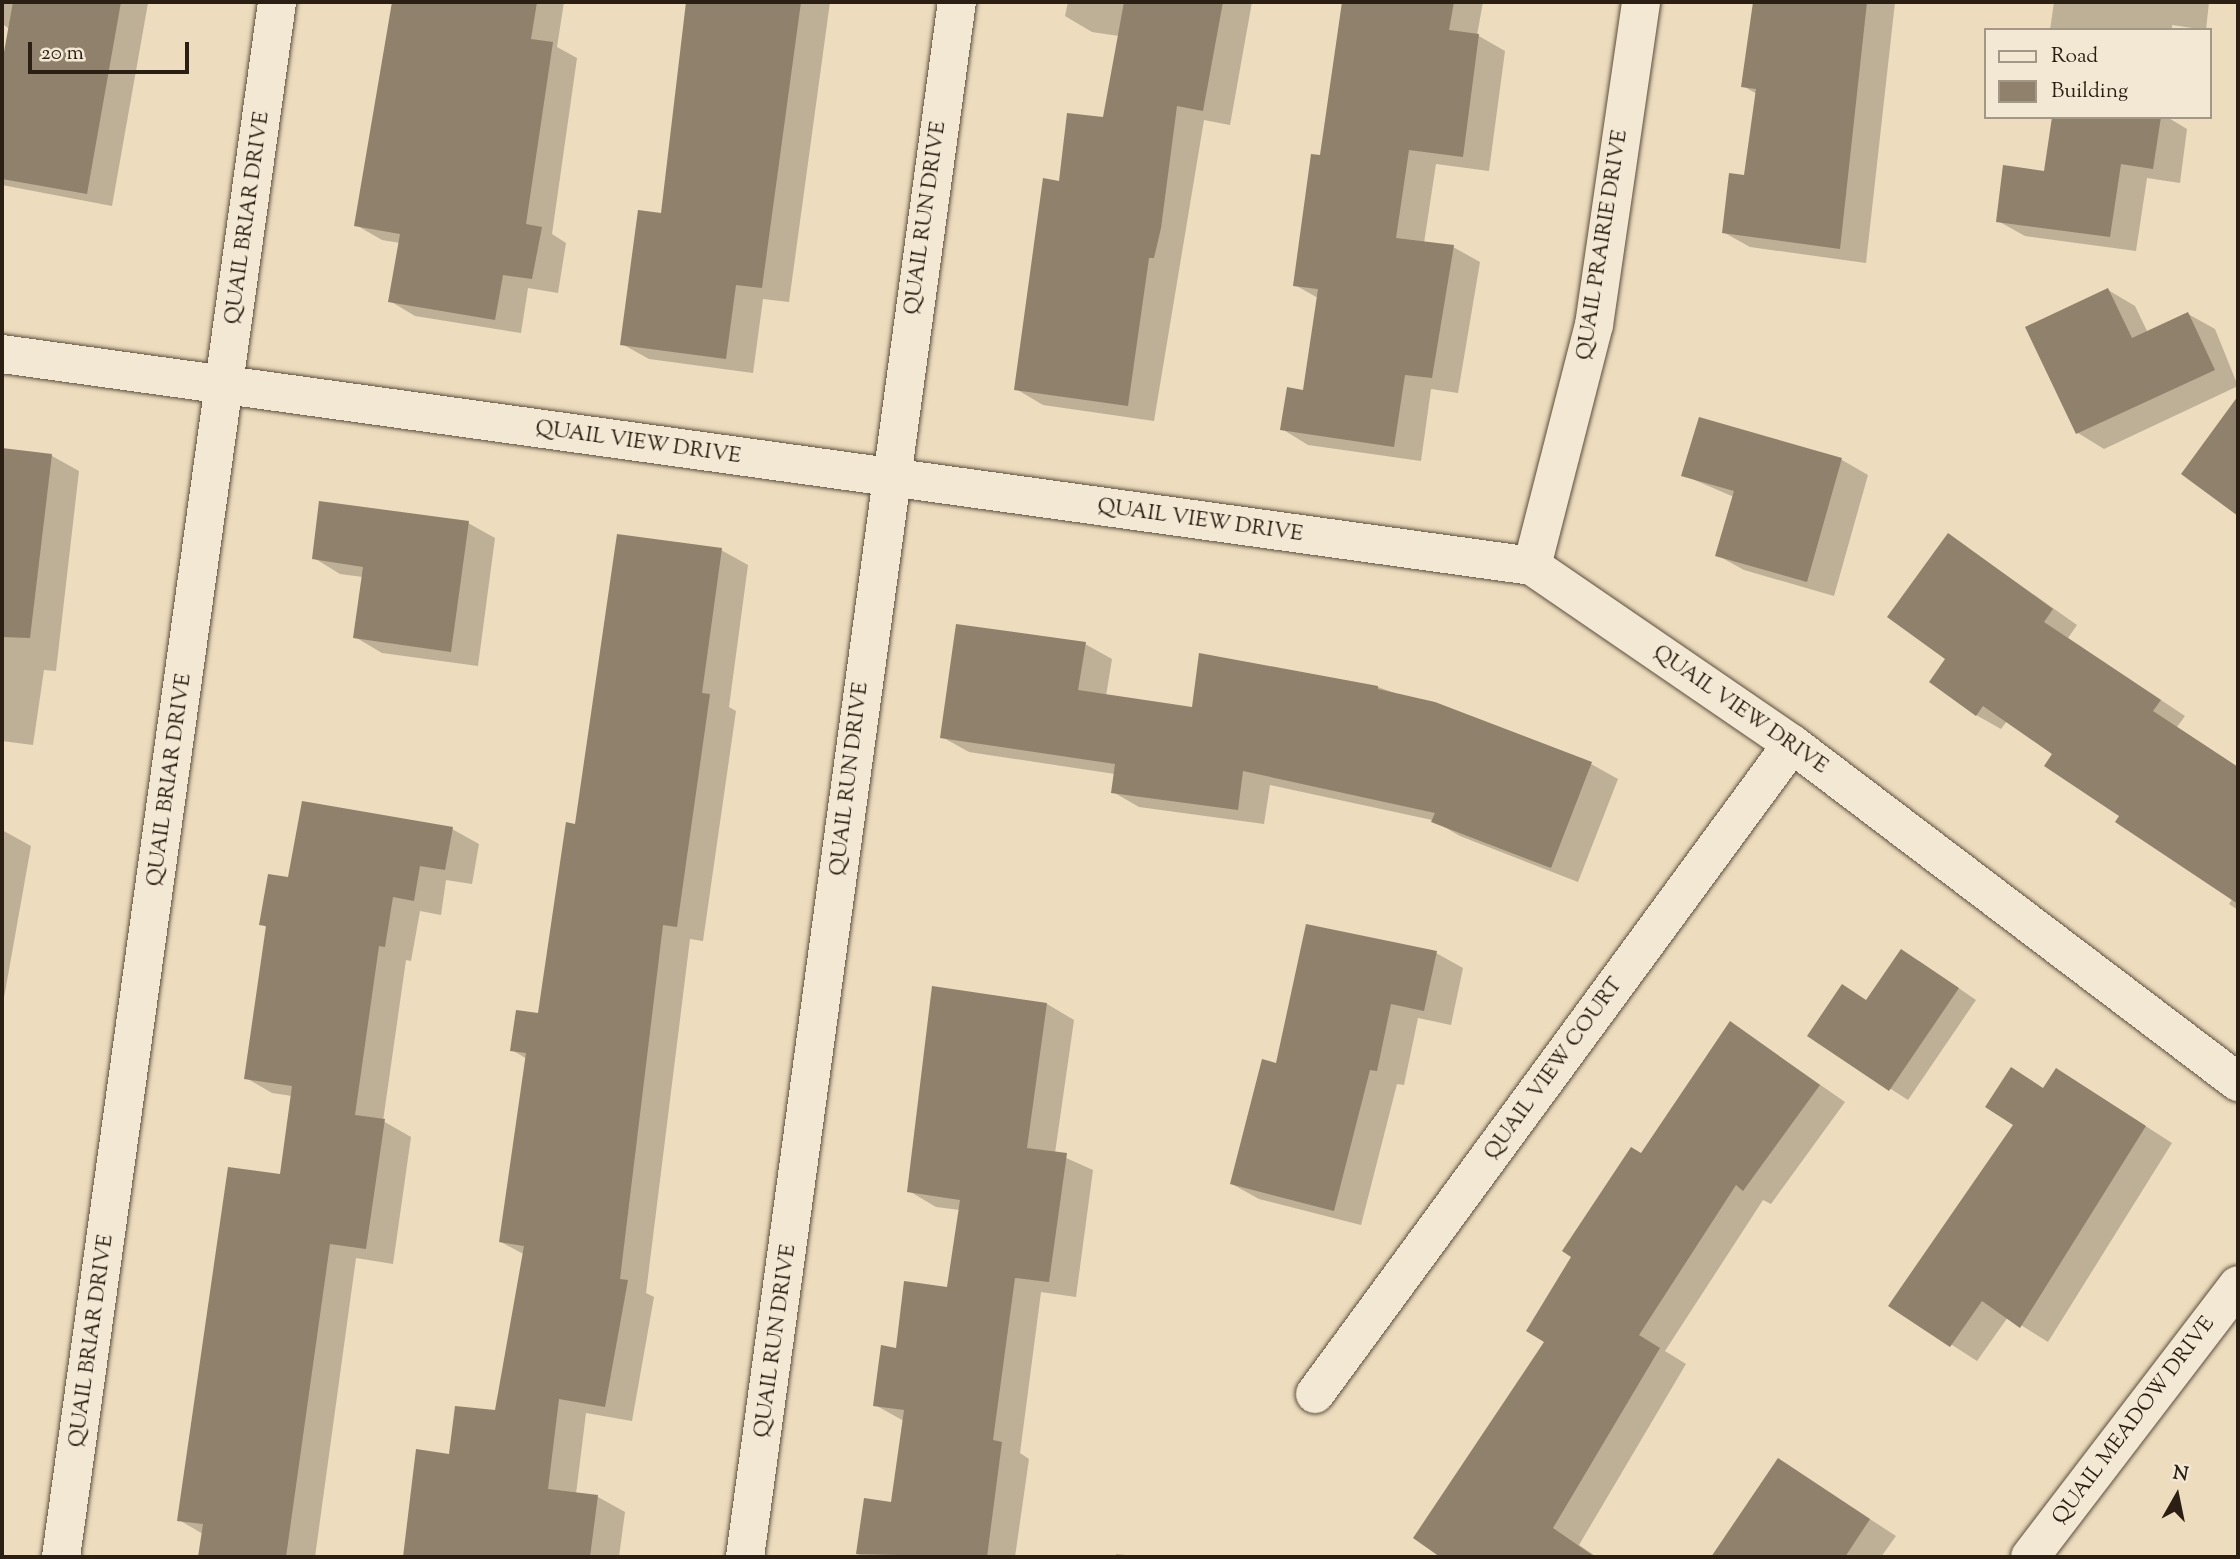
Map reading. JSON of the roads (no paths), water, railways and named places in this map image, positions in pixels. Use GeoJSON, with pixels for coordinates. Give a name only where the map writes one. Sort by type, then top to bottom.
{"type":"FeatureCollection","features":[{"type":"Feature","properties":{"kind":"street","name":"QUAIL BRIAR DRIVE"},"geometry":{"type":"LineString","coordinates":[[61,1557],[277,2]]}},
{"type":"Feature","properties":{"kind":"street","name":"QUAIL RUN DRIVE"},"geometry":{"type":"LineString","coordinates":[[746,1557],[890,479],[957,2]]}},
{"type":"Feature","properties":{"kind":"street","name":"QUAIL PRAIRIE DRIVE"},"geometry":{"type":"LineString","coordinates":[[1532,566],[1594,325],[1641,2]]}},
{"type":"Feature","properties":{"kind":"street","name":"QUAIL VIEW DRIVE"},"geometry":{"type":"LineString","coordinates":[[2,354],[1532,566],[1792,744],[2238,1082]]}},
{"type":"Feature","properties":{"kind":"street","name":"QUAIL VIEW COURT"},"geometry":{"type":"LineString","coordinates":[[1315,1394],[1792,744]]}},
{"type":"Feature","properties":{"kind":"street","name":"QUAIL MEADOW DRIVE"},"geometry":{"type":"LineString","coordinates":[[2030,1557],[2238,1285]]}}]}
